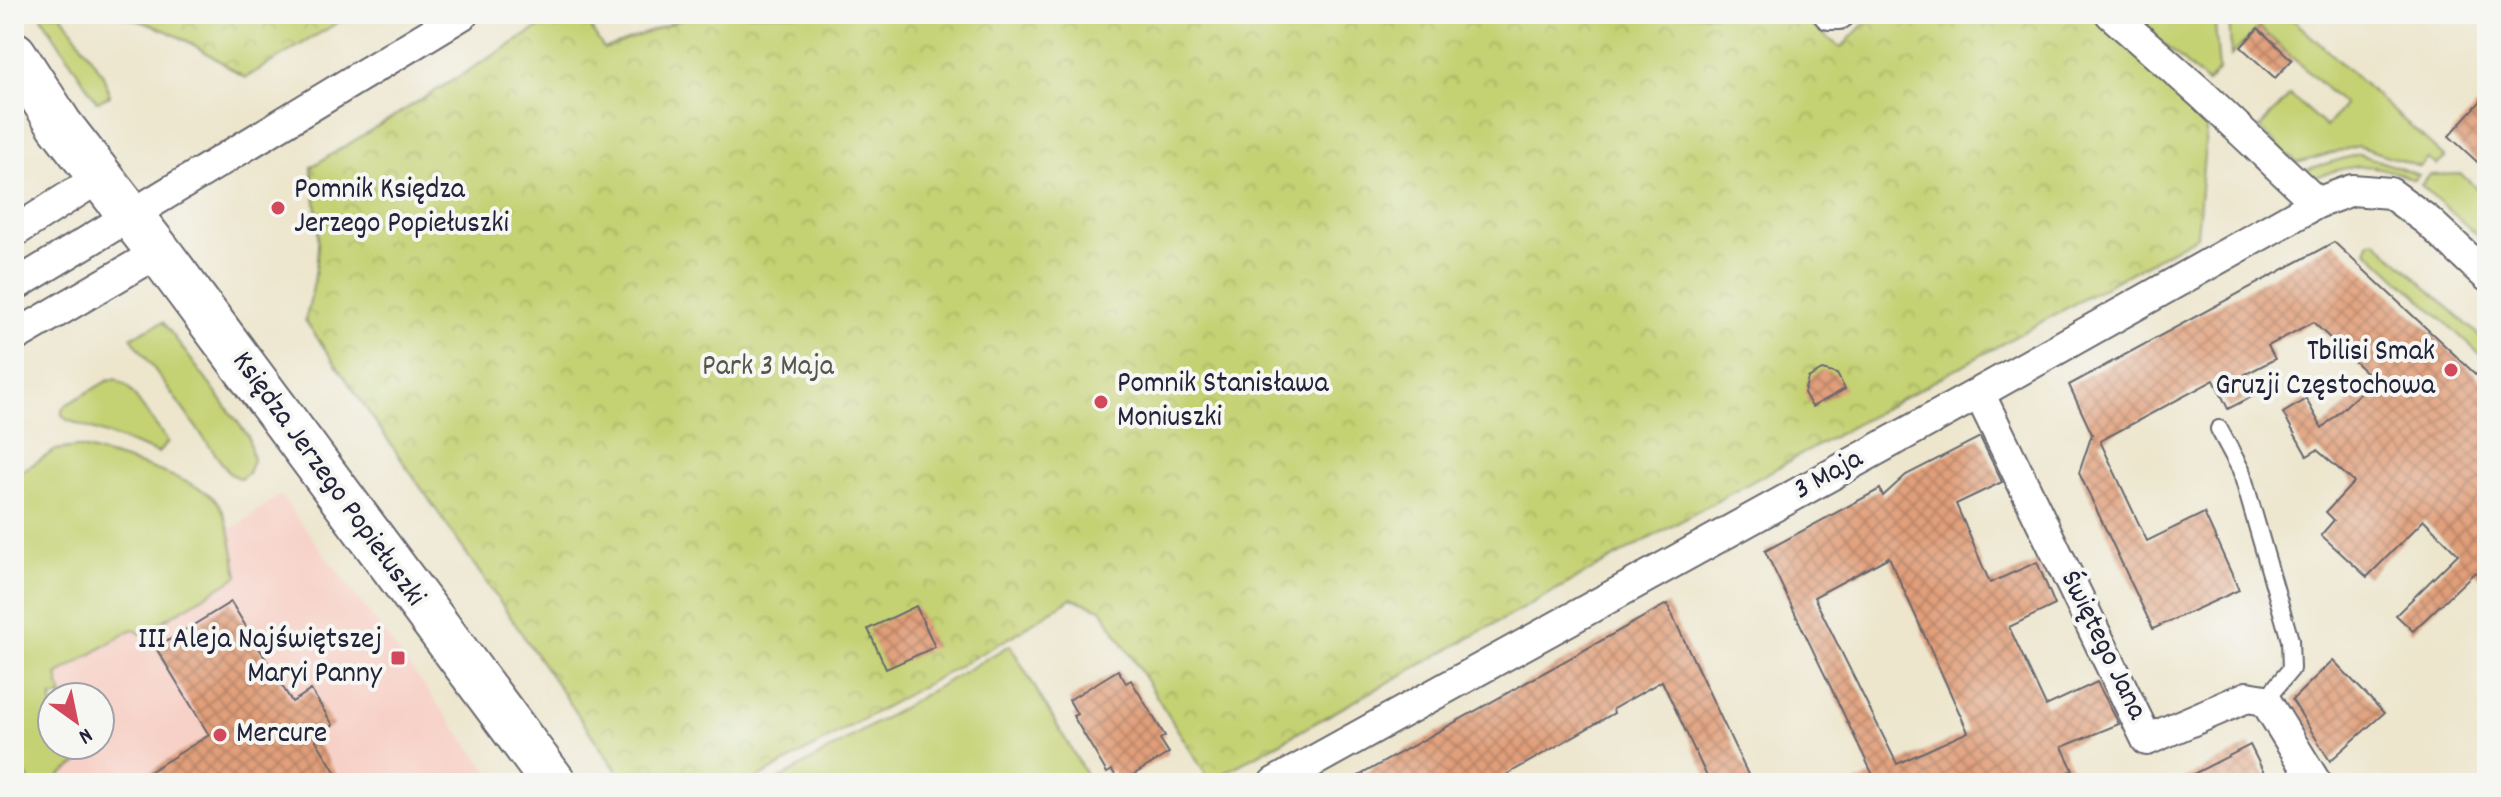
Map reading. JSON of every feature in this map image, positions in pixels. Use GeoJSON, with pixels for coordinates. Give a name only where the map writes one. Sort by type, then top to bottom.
{"type":"FeatureCollection","features":[{"type":"Feature","properties":{"kind":"main road","name":"Księdza Jerzego Popiełuszki"},"geometry":{"type":"LineString","coordinates":[[14,54],[60,125],[159,252],[552,782]]}},
{"type":"Feature","properties":{"kind":"street"},"geometry":{"type":"LineString","coordinates":[[14,286],[463,14]]}},
{"type":"Feature","properties":{"kind":"street"},"geometry":{"type":"LineString","coordinates":[[1829,14],[1839,14]]}},
{"type":"Feature","properties":{"kind":"street"},"geometry":{"type":"LineString","coordinates":[[2111,14],[2212,103],[2317,203]]}},
{"type":"Feature","properties":{"kind":"street"},"geometry":{"type":"LineString","coordinates":[[14,232],[100,177]]}},
{"type":"Feature","properties":{"kind":"street","name":"3 Maja"},"geometry":{"type":"LineString","coordinates":[[1274,783],[2317,203],[2352,190],[2390,193],[2428,221],[2487,276]]}},
{"type":"Feature","properties":{"kind":"street"},"geometry":{"type":"LineString","coordinates":[[14,337],[159,252]]}},
{"type":"Feature","properties":{"kind":"street","name":"Świętego Jana"},"geometry":{"type":"LineString","coordinates":[[1979,393],[2147,740],[2247,697],[2265,700]]}},
{"type":"Feature","properties":{"kind":"street"},"geometry":{"type":"LineString","coordinates":[[2265,700],[2316,783]]}},
{"type":"Feature","properties":{"kind":"lane"},"geometry":{"type":"LineString","coordinates":[[2219,429],[2241,470],[2290,640],[2291,669],[2265,700]]}},
{"type":"Feature","properties":{"kind":"shaded area"},"geometry":{"type":"Polygon","coordinates":[[[280,495],[497,783],[68,783],[57,761],[116,761],[116,681],[36,681],[36,719],[16,679],[280,495]]]}},
{"type":"Feature","properties":{"kind":"green space"},"geometry":{"type":"Polygon","coordinates":[[[40,14],[61,14],[103,75],[110,96],[97,102],[40,14]]]}},
{"type":"Feature","properties":{"kind":"green space"},"geometry":{"type":"Polygon","coordinates":[[[112,14],[352,14],[245,78],[167,31],[112,14]]]}},
{"type":"Feature","properties":{"kind":"green space","name":"Park 3 Maja"},"geometry":{"type":"Polygon","coordinates":[[[561,14],[582,14],[604,49],[695,14],[1797,14],[1841,48],[1873,14],[2089,14],[2207,120],[2197,236],[1210,781],[1101,609],[1071,598],[1014,635],[749,783],[625,783],[305,320],[315,280],[318,244],[311,167],[561,14]]]}},
{"type":"Feature","properties":{"kind":"green space"},"geometry":{"type":"Polygon","coordinates":[[[2131,14],[2214,14],[2219,70],[2207,83],[2131,14]]]}},
{"type":"Feature","properties":{"kind":"green space"},"geometry":{"type":"Polygon","coordinates":[[[2229,14],[2287,14],[2445,158],[2437,165],[2428,159],[2420,167],[2358,146],[2297,163],[2259,128],[2290,95],[2326,127],[2344,105],[2259,27],[2231,56],[2229,14]]]}},
{"type":"Feature","properties":{"kind":"green space"},"geometry":{"type":"Polygon","coordinates":[[[2359,154],[2419,175],[2414,180],[2364,166],[2341,169],[2314,178],[2305,170],[2359,154]]]}},
{"type":"Feature","properties":{"kind":"green space"},"geometry":{"type":"Polygon","coordinates":[[[2461,174],[2487,198],[2487,244],[2421,185],[2430,175],[2461,174]]]}},
{"type":"Feature","properties":{"kind":"green space"},"geometry":{"type":"Polygon","coordinates":[[[2375,240],[2487,343],[2487,361],[2367,250],[2369,242],[2375,240]]]}},
{"type":"Feature","properties":{"kind":"green space"},"geometry":{"type":"Polygon","coordinates":[[[163,322],[248,436],[253,460],[248,473],[240,479],[229,473],[131,337],[163,322]]]}},
{"type":"Feature","properties":{"kind":"green space"},"geometry":{"type":"Polygon","coordinates":[[[116,379],[128,387],[168,442],[158,453],[67,420],[62,415],[66,405],[116,379]]]}},
{"type":"Feature","properties":{"kind":"green space"},"geometry":{"type":"Polygon","coordinates":[[[77,447],[110,455],[175,477],[210,495],[219,504],[226,521],[238,576],[141,634],[133,629],[57,675],[58,681],[36,681],[36,761],[79,762],[60,775],[64,783],[31,783],[14,756],[14,476],[56,450],[77,447]]]}},
{"type":"Feature","properties":{"kind":"green space"},"geometry":{"type":"Polygon","coordinates":[[[1010,645],[1091,783],[773,783],[1010,645]]]}},
{"type":"Feature","properties":{"kind":"building"},"geometry":{"type":"Polygon","coordinates":[[[2258,28],[2292,60],[2275,78],[2241,47],[2258,28]]]}},
{"type":"Feature","properties":{"kind":"building"},"geometry":{"type":"Polygon","coordinates":[[[2487,94],[2487,171],[2449,136],[2487,94]]]}},
{"type":"Feature","properties":{"kind":"building"},"geometry":{"type":"Polygon","coordinates":[[[2334,242],[2487,385],[2487,583],[2475,572],[2413,631],[2396,615],[2458,554],[2424,520],[2367,577],[2321,535],[2334,520],[2326,512],[2354,482],[2317,450],[2307,456],[2283,413],[2306,399],[2322,428],[2374,380],[2313,322],[2268,346],[2275,359],[2244,375],[2255,395],[2228,409],[2214,380],[2100,441],[2147,541],[2204,513],[2239,590],[2153,629],[2079,473],[2092,434],[2069,385],[2334,242]]]}},
{"type":"Feature","properties":{"kind":"building"},"geometry":{"type":"Polygon","coordinates":[[[1822,370],[1837,374],[1845,389],[1812,407],[1804,393],[1808,378],[1822,370]]]}},
{"type":"Feature","properties":{"kind":"building"},"geometry":{"type":"Polygon","coordinates":[[[1980,437],[2002,482],[1956,504],[1990,583],[2037,562],[2055,605],[2009,627],[2046,706],[2097,682],[2119,724],[2062,747],[2073,770],[2043,783],[1854,783],[1873,775],[1765,551],[1880,489],[1883,496],[1906,475],[1980,437]],[[1889,557],[1814,597],[1897,764],[1968,732],[1889,557]]]}},
{"type":"Feature","properties":{"kind":"building"},"geometry":{"type":"Polygon","coordinates":[[[231,602],[292,702],[311,690],[333,725],[314,737],[342,783],[131,783],[209,735],[156,648],[231,602]]]}},
{"type":"Feature","properties":{"kind":"building"},"geometry":{"type":"Polygon","coordinates":[[[1667,604],[1752,783],[1710,783],[1662,681],[1613,709],[1614,713],[1492,783],[1346,783],[1667,604]]]}},
{"type":"Feature","properties":{"kind":"building"},"geometry":{"type":"Polygon","coordinates":[[[916,606],[935,647],[886,669],[868,629],[916,606]]]}},
{"type":"Feature","properties":{"kind":"building"},"geometry":{"type":"Polygon","coordinates":[[[2333,660],[2384,713],[2330,761],[2292,700],[2333,660]]]}},
{"type":"Feature","properties":{"kind":"building"},"geometry":{"type":"Polygon","coordinates":[[[1118,670],[1126,683],[1131,680],[1165,736],[1160,739],[1169,753],[1120,783],[1112,770],[1107,773],[1073,716],[1077,714],[1069,700],[1118,670]]]}},
{"type":"Feature","properties":{"kind":"building"},"geometry":{"type":"Polygon","coordinates":[[[2250,745],[2269,783],[2176,783],[2250,745]]]}},
{"type":"Feature","properties":{"kind":"place","name":"Pomnik Księdza Jerzego Popiełuszki"},"geometry":{"type":"Point","coordinates":[278,208]}},
{"type":"Feature","properties":{"kind":"place","name":"Tbilisi Smak Gruzji Częstochowa"},"geometry":{"type":"Point","coordinates":[2451,370]}},
{"type":"Feature","properties":{"kind":"place","name":"Pomnik Stanisława Moniuszki"},"geometry":{"type":"Point","coordinates":[1101,402]}},
{"type":"Feature","properties":{"kind":"place","name":"III Aleja Najświętszej Maryi Panny"},"geometry":{"type":"Point","coordinates":[398,658]}},
{"type":"Feature","properties":{"kind":"place","name":"Mercure"},"geometry":{"type":"Point","coordinates":[220,735]}}]}
